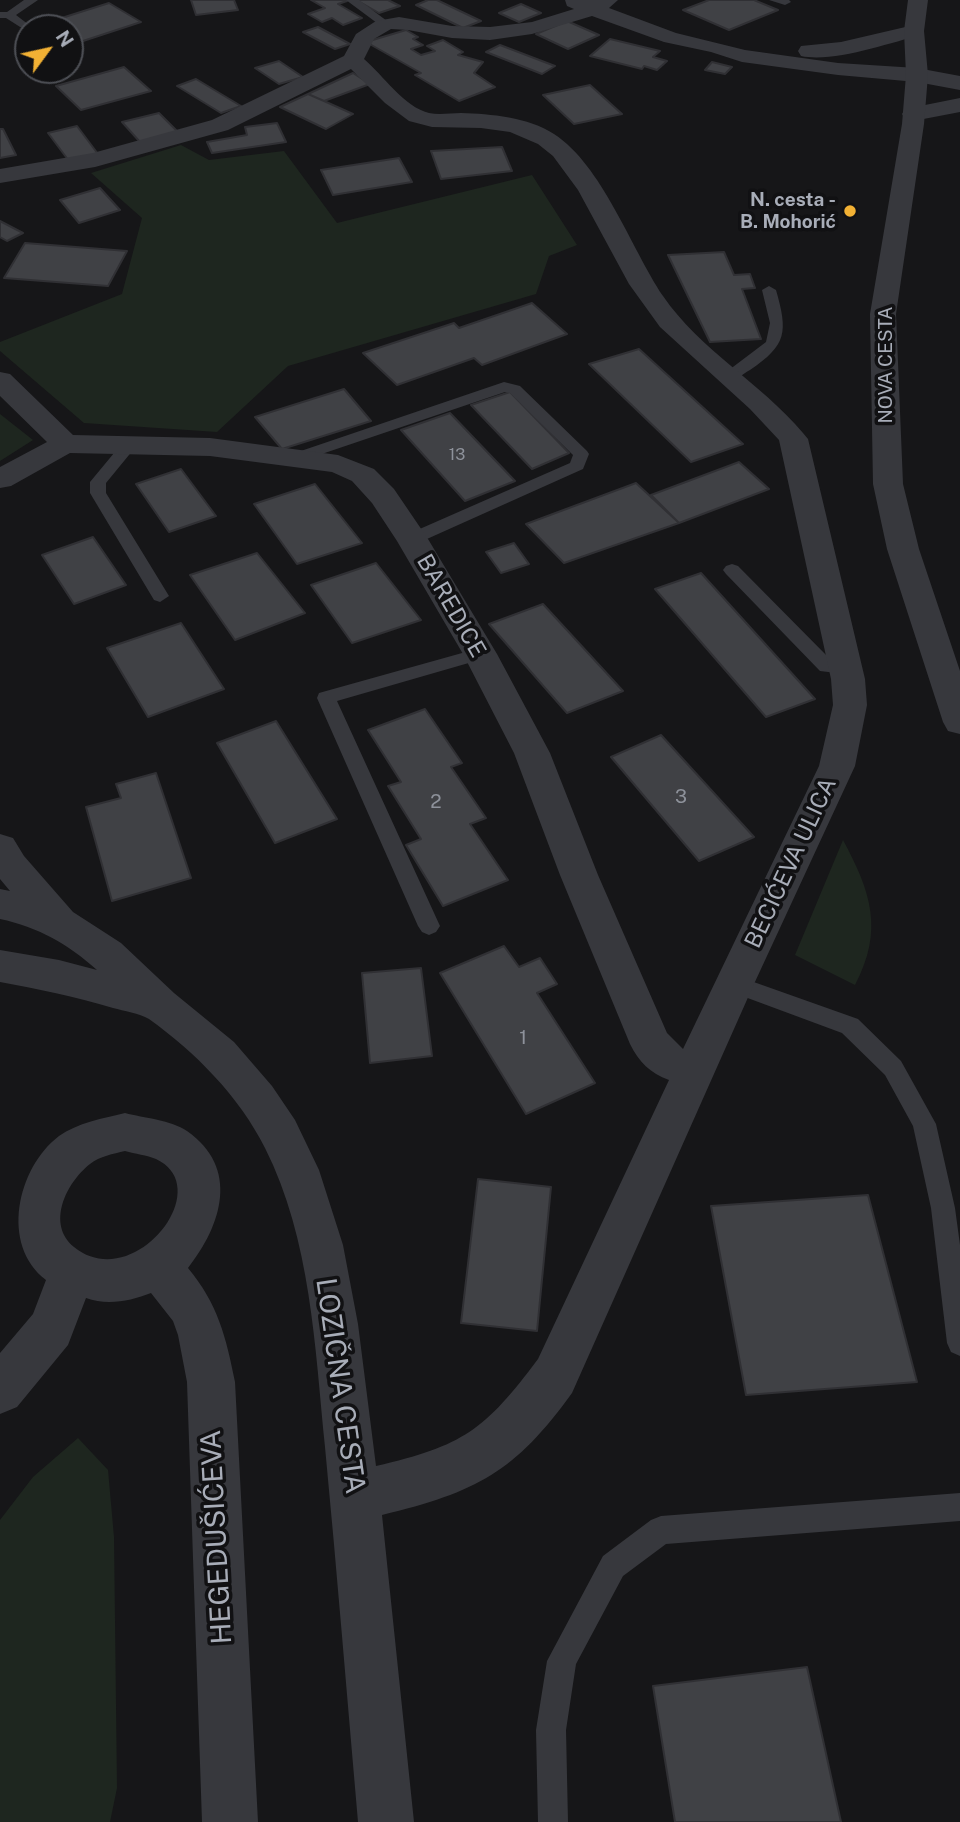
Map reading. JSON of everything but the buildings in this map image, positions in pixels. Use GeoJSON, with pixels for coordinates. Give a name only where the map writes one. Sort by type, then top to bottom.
{"type":"FeatureCollection","features":[{"type":"Feature","properties":{"kind":"street"},"geometry":{"type":"LineString","coordinates":[[569,0],[600,5],[671,38],[776,62],[916,67],[960,65]]}},
{"type":"Feature","properties":{"kind":"street","name":"NOVA CESTA"},"geometry":{"type":"LineString","coordinates":[[918,0],[914,31],[916,67],[913,114],[883,314],[888,484],[903,549],[960,722]]}},
{"type":"Feature","properties":{"kind":"street"},"geometry":{"type":"LineString","coordinates":[[0,176],[95,160],[220,125],[353,60],[364,35],[385,24],[397,23],[452,32],[488,34],[557,21],[600,5]]}},
{"type":"Feature","properties":{"kind":"street"},"geometry":{"type":"LineString","coordinates":[[815,51],[863,44],[914,31]]}},
{"type":"Feature","properties":{"kind":"street"},"geometry":{"type":"LineString","coordinates":[[716,47],[815,51],[916,67],[960,83]]}},
{"type":"Feature","properties":{"kind":"street","name":"BECIĆEVA ULICA"},"geometry":{"type":"LineString","coordinates":[[353,60],[405,108],[419,117],[504,125],[544,138],[568,158],[655,304],[682,334],[759,399],[793,439],[845,668],[850,705],[837,766],[555,1376],[528,1412],[498,1443],[436,1476],[355,1496]]}},
{"type":"Feature","properties":{"kind":"street"},"geometry":{"type":"LineString","coordinates":[[913,114],[960,105]]}},
{"type":"Feature","properties":{"kind":"street"},"geometry":{"type":"LineString","coordinates":[[0,380],[65,444]]}},
{"type":"Feature","properties":{"kind":"street","name":"BAREDICE"},"geometry":{"type":"LineString","coordinates":[[0,479],[65,444],[210,447],[338,464],[363,475],[383,496],[412,539],[480,654],[532,753],[651,1044],[667,1061],[694,1072]]}},
{"type":"Feature","properties":{"kind":"street"},"geometry":{"type":"LineString","coordinates":[[0,848],[11,866],[59,921]]}},
{"type":"Feature","properties":{"kind":"street","name":"LOZIČNA CESTA"},"geometry":{"type":"LineString","coordinates":[[0,904],[18,906],[59,921],[111,956],[161,1005],[211,1046],[252,1094],[279,1133],[312,1211],[338,1340],[386,1822]]}},
{"type":"Feature","properties":{"kind":"street","name":"LOZIČNA CESTA"},"geometry":{"type":"LineString","coordinates":[[10,974],[98,985],[161,1005]]}},
{"type":"Feature","properties":{"kind":"street"},"geometry":{"type":"LineString","coordinates":[[125,1132],[150,1134],[172,1143],[189,1158],[199,1179],[200,1202],[195,1226],[180,1248],[158,1266],[137,1276],[114,1281],[92,1280],[72,1273],[52,1258],[41,1238],[38,1214],[43,1190],[56,1168],[76,1150],[100,1138],[125,1132]]}},
{"type":"Feature","properties":{"kind":"street","name":"HEGEDUŠIĆEVA"},"geometry":{"type":"LineString","coordinates":[[158,1266],[190,1306],[202,1335],[211,1382],[230,1822]]}},
{"type":"Feature","properties":{"kind":"street"},"geometry":{"type":"LineString","coordinates":[[0,1390],[51,1329],[72,1273]]}},
{"type":"Feature","properties":{"kind":"lane"},"geometry":{"type":"LineString","coordinates":[[4,15],[32,0]]}},
{"type":"Feature","properties":{"kind":"lane"},"geometry":{"type":"LineString","coordinates":[[352,0],[385,24]]}},
{"type":"Feature","properties":{"kind":"lane"},"geometry":{"type":"LineString","coordinates":[[730,376],[764,353],[778,336],[779,326],[769,290]]}},
{"type":"Feature","properties":{"kind":"lane"},"geometry":{"type":"LineString","coordinates":[[298,457],[504,387],[515,389],[581,454],[577,466],[412,539]]}},
{"type":"Feature","properties":{"kind":"lane"},"geometry":{"type":"LineString","coordinates":[[130,444],[98,482],[98,493],[160,596]]}},
{"type":"Feature","properties":{"kind":"lane"},"geometry":{"type":"LineString","coordinates":[[732,570],[826,666],[845,668]]}},
{"type":"Feature","properties":{"kind":"lane"},"geometry":{"type":"LineString","coordinates":[[429,926],[326,698],[480,654]]}},
{"type":"Feature","properties":{"kind":"lane"},"geometry":{"type":"LineString","coordinates":[[734,984],[850,1026],[893,1068],[924,1124],[943,1208],[960,1343]]}},
{"type":"Feature","properties":{"kind":"lane"},"geometry":{"type":"LineString","coordinates":[[554,1822],[551,1730],[562,1661],[613,1566],[622,1559],[661,1530],[960,1507]]}},
{"type":"Feature","properties":{"kind":"shaded area"},"geometry":{"type":"Polygon","coordinates":[[[181,145],[209,160],[284,151],[337,223],[532,175],[577,245],[549,256],[536,294],[288,366],[217,432],[84,423],[0,351],[0,342],[122,294],[142,218],[91,173],[181,145]]]}},
{"type":"Feature","properties":{"kind":"shaded area"},"geometry":{"type":"Polygon","coordinates":[[[0,414],[33,440],[0,461],[0,414]]]}},
{"type":"Feature","properties":{"kind":"shaded area"},"geometry":{"type":"Polygon","coordinates":[[[843,840],[861,877],[870,911],[869,946],[855,985],[795,955],[843,840]]]}},
{"type":"Feature","properties":{"kind":"shaded area"},"geometry":{"type":"Polygon","coordinates":[[[78,1438],[108,1470],[114,1537],[117,1788],[110,1822],[0,1822],[0,1520],[33,1477],[78,1438]]]}},
{"type":"Feature","properties":{"kind":"place","name":"N. cesta - B. Mohorić"},"geometry":{"type":"Point","coordinates":[850,211]}}]}
